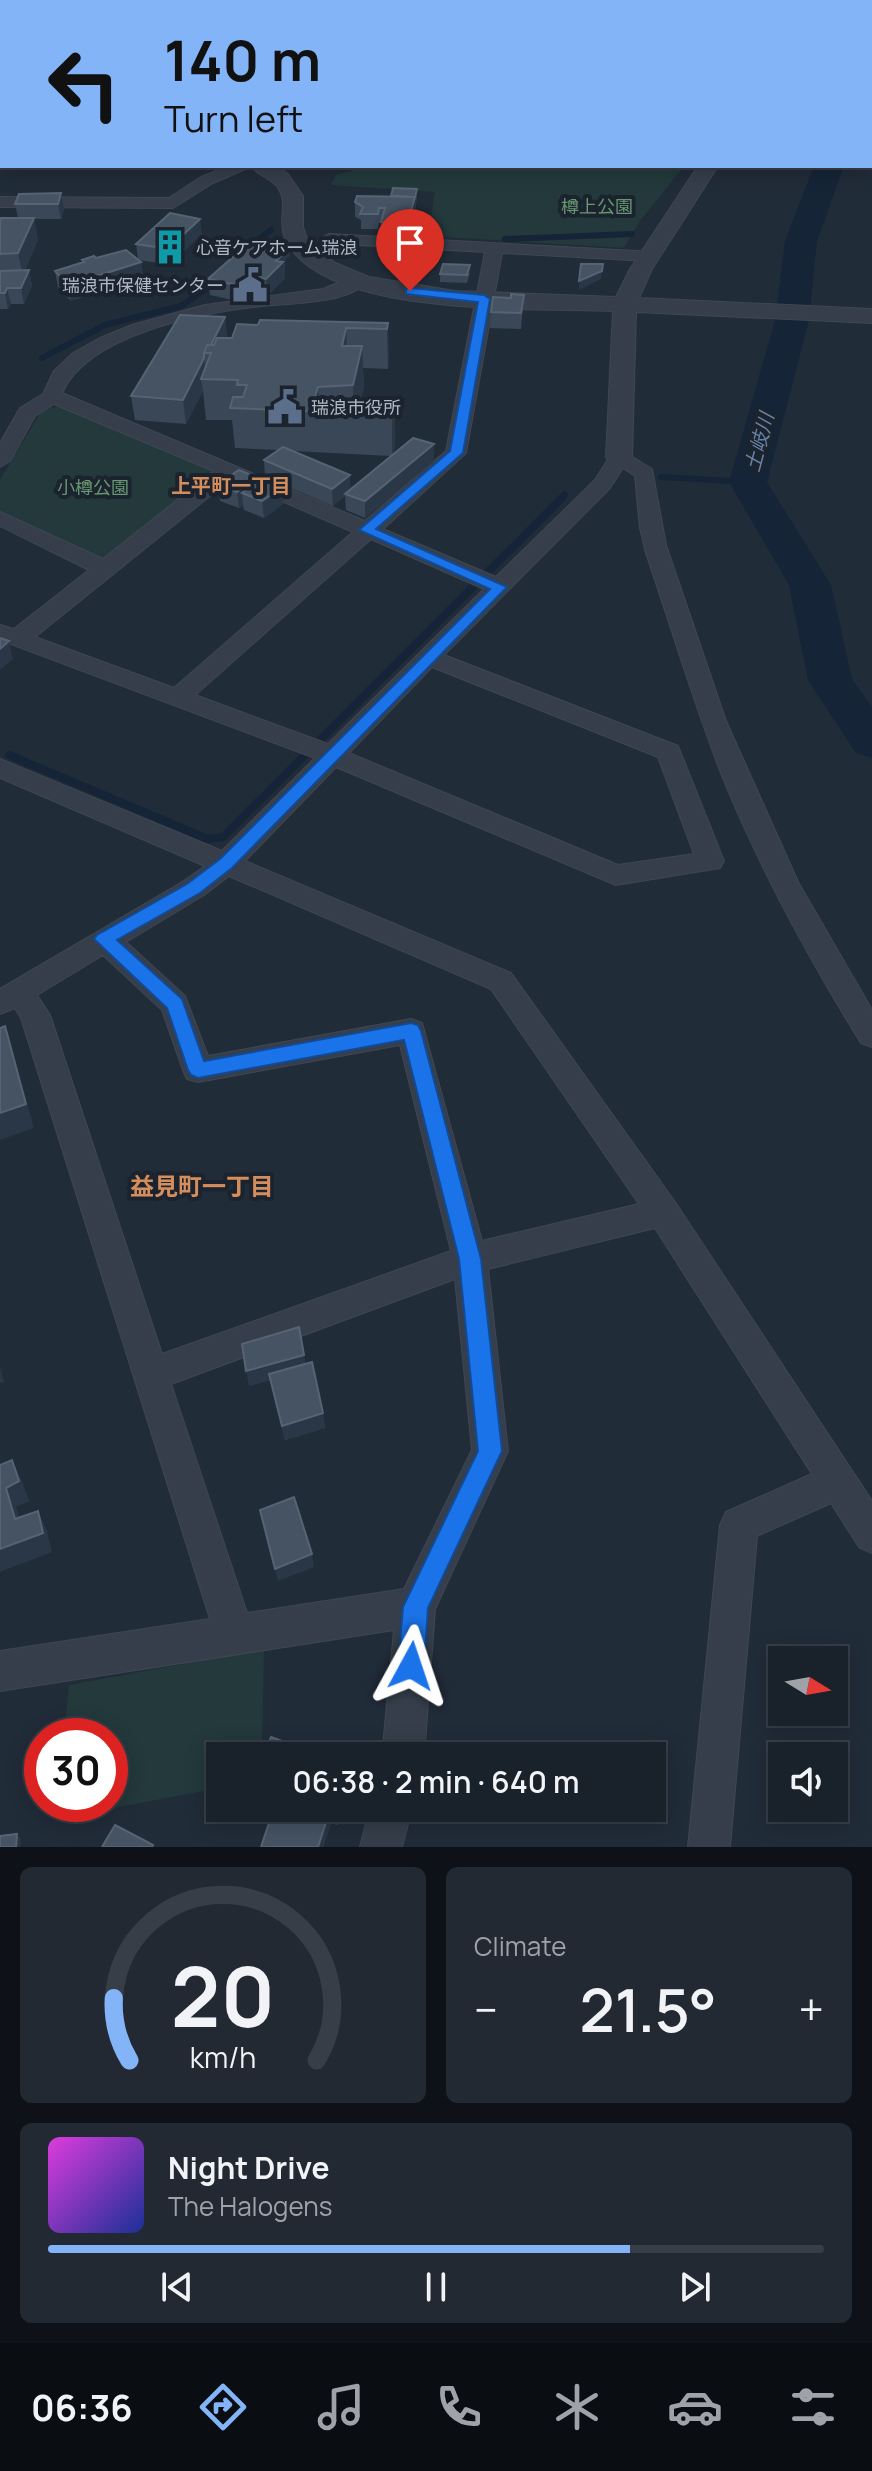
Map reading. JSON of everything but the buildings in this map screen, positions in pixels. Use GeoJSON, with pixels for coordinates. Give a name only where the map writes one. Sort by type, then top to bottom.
{"type":"FeatureCollection","features":[{"type":"Feature","properties":{"kind":"street"},"geometry":{"type":"LineString","coordinates":[[0,202],[173,203],[207,180],[239,168]]}},
{"type":"Feature","properties":{"kind":"street"},"geometry":{"type":"LineString","coordinates":[[264,168],[281,179],[290,190],[293,202],[291,227],[304,251],[325,267],[389,289],[484,299],[872,316]]}},
{"type":"Feature","properties":{"kind":"street"},"geometry":{"type":"LineString","coordinates":[[234,1633],[35,1015],[10,998],[104,939],[194,888],[226,864],[319,750],[428,657],[488,582],[603,484],[619,457],[625,304],[649,256],[707,168]]}},
{"type":"Feature","properties":{"kind":"street"},"geometry":{"type":"LineString","coordinates":[[329,239],[649,256]]}},
{"type":"Feature","properties":{"kind":"street"},"geometry":{"type":"LineString","coordinates":[[177,698],[456,453],[495,247]]}},
{"type":"Feature","properties":{"kind":"street"},"geometry":{"type":"LineString","coordinates":[[51,397],[53,382],[67,368],[90,351],[125,335],[169,319],[215,309],[333,293],[359,281]]}},
{"type":"Feature","properties":{"kind":"street"},"geometry":{"type":"LineString","coordinates":[[0,461],[27,412],[51,397],[67,400],[488,582]]}},
{"type":"Feature","properties":{"kind":"street"},"geometry":{"type":"LineString","coordinates":[[619,457],[645,473],[654,544],[677,605],[688,651],[742,797],[773,863],[872,1035]]}},
{"type":"Feature","properties":{"kind":"street"},"geometry":{"type":"LineString","coordinates":[[9,635],[103,568],[229,470]]}},
{"type":"Feature","properties":{"kind":"street"},"geometry":{"type":"LineString","coordinates":[[0,518],[103,568]]}},
{"type":"Feature","properties":{"kind":"street"},"geometry":{"type":"LineString","coordinates":[[9,635],[319,750],[616,875],[710,861],[669,752],[428,657]]}},
{"type":"Feature","properties":{"kind":"street"},"geometry":{"type":"LineString","coordinates":[[0,768],[501,981],[663,1212],[872,1534]]}},
{"type":"Feature","properties":{"kind":"street"},"geometry":{"type":"LineString","coordinates":[[104,939],[175,1004],[198,1070],[411,1031],[470,1259],[490,1451],[416,1607],[404,1742]]}},
{"type":"Feature","properties":{"kind":"street"},"geometry":{"type":"LineString","coordinates":[[150,1375],[470,1259],[663,1212]]}},
{"type":"Feature","properties":{"kind":"street"},"geometry":{"type":"LineString","coordinates":[[709,1847],[739,1525],[837,1482]]}},
{"type":"Feature","properties":{"kind":"street"},"geometry":{"type":"LineString","coordinates":[[0,1671],[416,1607]]}},
{"type":"Feature","properties":{"kind":"street"},"geometry":{"type":"LineString","coordinates":[[381,1847],[387,1822]]}},
{"type":"Feature","properties":{"kind":"green space","name":"樽上公園"},"geometry":{"type":"Polygon","coordinates":[[[360,168],[682,168],[640,221],[624,248],[428,236],[435,192],[331,185],[336,175],[360,168]]]}},
{"type":"Feature","properties":{"kind":"green space","name":"小樽公園"},"geometry":{"type":"Polygon","coordinates":[[[60,405],[218,472],[101,560],[0,512],[0,480],[41,412],[60,405]]]}},
{"type":"Feature","properties":{"kind":"green space"},"geometry":{"type":"Polygon","coordinates":[[[264,1649],[262,1742],[206,1742],[206,1791],[128,1805],[128,1718],[66,1718],[69,1685],[264,1649]]]}},
{"type":"Feature","properties":{"kind":"waterway","name":"土岐川"},"geometry":{"type":"LineString","coordinates":[[828,168],[801,241],[792,320],[748,482],[810,585],[830,680],[872,742]]}},
{"type":"Feature","properties":{"kind":"waterway"},"geometry":{"type":"LineString","coordinates":[[248,247],[271,230]]}},
{"type":"Feature","properties":{"kind":"waterway"},"geometry":{"type":"LineString","coordinates":[[505,239],[632,234]]}},
{"type":"Feature","properties":{"kind":"waterway"},"geometry":{"type":"LineString","coordinates":[[42,358],[105,325],[181,306],[219,280]]}},
{"type":"Feature","properties":{"kind":"waterway"},"geometry":{"type":"LineString","coordinates":[[661,477],[748,482]]}},
{"type":"Feature","properties":{"kind":"waterway"},"geometry":{"type":"LineString","coordinates":[[561,499],[565,494]]}},
{"type":"Feature","properties":{"kind":"waterway"},"geometry":{"type":"LineString","coordinates":[[9,755],[208,839],[223,837],[561,499]]}},
{"type":"Feature","properties":{"kind":"place","name":"心音ケアホーム瑞浪"},"geometry":{"type":"Point","coordinates":[170,247]}},
{"type":"Feature","properties":{"kind":"place","name":"瑞浪市保健センター"},"geometry":{"type":"Point","coordinates":[250,285]}},
{"type":"Feature","properties":{"kind":"place","name":"瑞浪市役所"},"geometry":{"type":"Point","coordinates":[285,407]}},
{"type":"Feature","properties":{"kind":"district","name":"上平町一丁目"},"geometry":{"type":"Point","coordinates":[231,485]}},
{"type":"Feature","properties":{"kind":"district","name":"益見町一丁目"},"geometry":{"type":"Point","coordinates":[202,1185]}},
{"type":"Feature","properties":{"kind":"route"},"geometry":{"type":"LineString","coordinates":[[410,291],[484,299],[456,453],[366,530],[499,587],[226,864],[194,888],[104,939],[175,1004],[198,1070],[411,1031],[470,1259],[490,1451],[416,1607],[411,1666]]}}]}
